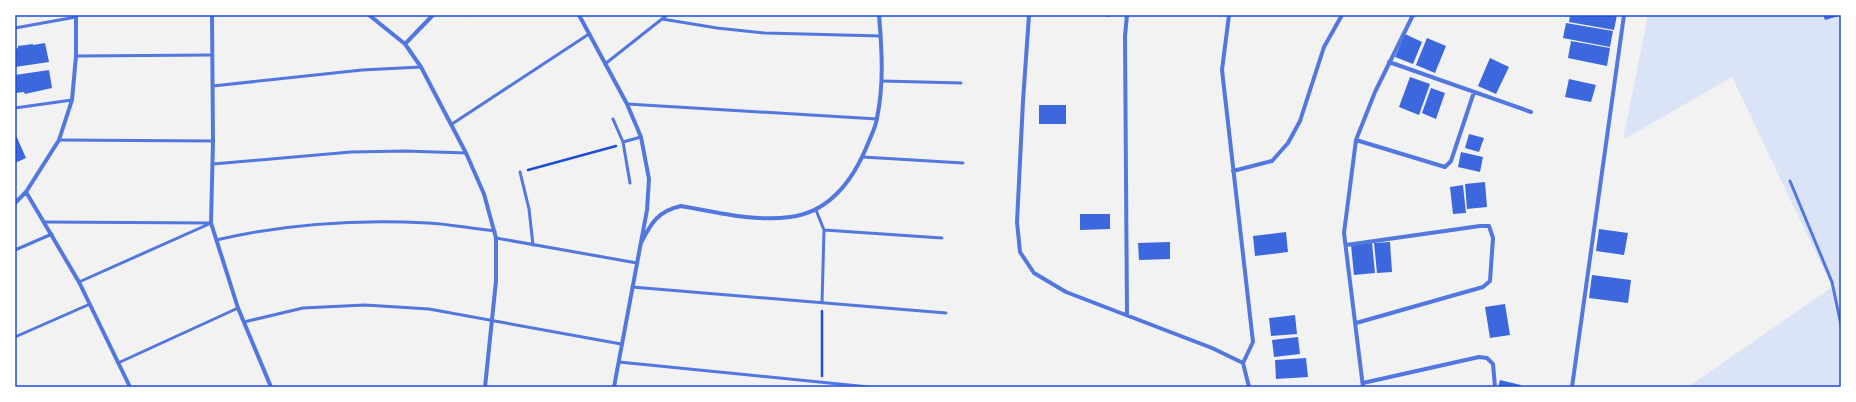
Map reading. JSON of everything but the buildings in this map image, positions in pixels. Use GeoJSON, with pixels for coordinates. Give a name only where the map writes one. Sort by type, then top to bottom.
{"type":"FeatureCollection","features":[{"type":"Feature","properties":{"kind":"street"},"geometry":{"type":"LineString","coordinates":[[212,15],[213,164],[211,223],[238,308],[271,387]]}},
{"type":"Feature","properties":{"kind":"street"},"geometry":{"type":"LineString","coordinates":[[369,15],[405,44],[421,66],[452,124],[484,194],[496,238],[496,281],[485,387]]}},
{"type":"Feature","properties":{"kind":"street"},"geometry":{"type":"LineString","coordinates":[[405,44],[432,15]]}},
{"type":"Feature","properties":{"kind":"street"},"geometry":{"type":"LineString","coordinates":[[579,15],[627,104],[641,137],[649,179],[647,210],[614,387]]}},
{"type":"Feature","properties":{"kind":"street"},"geometry":{"type":"LineString","coordinates":[[641,243],[650,226],[658,216],[668,209],[681,206],[761,218],[791,217],[816,210],[833,198],[850,179],[863,156],[877,119],[882,81],[883,57],[879,15]]}},
{"type":"Feature","properties":{"kind":"street"},"geometry":{"type":"LineString","coordinates":[[1029,15],[1017,222],[1020,252],[1034,273],[1066,292],[1212,348],[1243,363]]}},
{"type":"Feature","properties":{"kind":"street"},"geometry":{"type":"LineString","coordinates":[[1127,15],[1125,36],[1128,315]]}},
{"type":"Feature","properties":{"kind":"street"},"geometry":{"type":"LineString","coordinates":[[1229,15],[1222,70],[1253,342],[1243,363],[1249,387]]}},
{"type":"Feature","properties":{"kind":"street"},"geometry":{"type":"LineString","coordinates":[[1233,171],[1272,162],[1288,143],[1300,121],[1324,47],[1342,15]]}},
{"type":"Feature","properties":{"kind":"street"},"geometry":{"type":"LineString","coordinates":[[1413,15],[1375,92],[1356,140],[1344,233],[1363,385],[1479,357],[1487,358],[1493,364],[1495,387]]}},
{"type":"Feature","properties":{"kind":"street"},"geometry":{"type":"LineString","coordinates":[[1572,387],[1624,15]]}},
{"type":"Feature","properties":{"kind":"street"},"geometry":{"type":"LineString","coordinates":[[15,203],[26,192],[59,140],[72,100],[76,56],[76,16]]}},
{"type":"Feature","properties":{"kind":"street"},"geometry":{"type":"LineString","coordinates":[[1389,62],[1531,112]]}},
{"type":"Feature","properties":{"kind":"street"},"geometry":{"type":"LineString","coordinates":[[1356,140],[1445,167],[1452,161],[1474,92]]}},
{"type":"Feature","properties":{"kind":"street"},"geometry":{"type":"LineString","coordinates":[[26,192],[79,282],[130,387]]}},
{"type":"Feature","properties":{"kind":"street"},"geometry":{"type":"LineString","coordinates":[[1346,245],[1480,226],[1489,226],[1493,238],[1490,281],[1483,287],[1356,323]]}},
{"type":"Feature","properties":{"kind":"lane"},"geometry":{"type":"LineString","coordinates":[[605,64],[667,15]]}},
{"type":"Feature","properties":{"kind":"lane"},"geometry":{"type":"LineString","coordinates":[[15,28],[76,16]]}},
{"type":"Feature","properties":{"kind":"lane"},"geometry":{"type":"LineString","coordinates":[[662,19],[717,28],[765,33],[881,36]]}},
{"type":"Feature","properties":{"kind":"lane"},"geometry":{"type":"LineString","coordinates":[[452,124],[589,34]]}},
{"type":"Feature","properties":{"kind":"lane"},"geometry":{"type":"LineString","coordinates":[[76,56],[212,55]]}},
{"type":"Feature","properties":{"kind":"lane"},"geometry":{"type":"LineString","coordinates":[[213,86],[362,70],[421,66]]}},
{"type":"Feature","properties":{"kind":"lane"},"geometry":{"type":"LineString","coordinates":[[882,81],[961,83]]}},
{"type":"Feature","properties":{"kind":"lane"},"geometry":{"type":"LineString","coordinates":[[15,108],[72,100]]}},
{"type":"Feature","properties":{"kind":"lane"},"geometry":{"type":"LineString","coordinates":[[627,104],[877,119]]}},
{"type":"Feature","properties":{"kind":"lane"},"geometry":{"type":"LineString","coordinates":[[613,120],[624,142],[630,183]]}},
{"type":"Feature","properties":{"kind":"lane"},"geometry":{"type":"LineString","coordinates":[[624,142],[641,137]]}},
{"type":"Feature","properties":{"kind":"lane"},"geometry":{"type":"LineString","coordinates":[[59,140],[213,141]]}},
{"type":"Feature","properties":{"kind":"lane"},"geometry":{"type":"LineString","coordinates":[[213,164],[351,152],[405,151],[466,153]]}},
{"type":"Feature","properties":{"kind":"lane"},"geometry":{"type":"LineString","coordinates":[[863,156],[962,164]]}},
{"type":"Feature","properties":{"kind":"lane"},"geometry":{"type":"LineString","coordinates":[[520,172],[529,208],[533,245]]}},
{"type":"Feature","properties":{"kind":"lane"},"geometry":{"type":"LineString","coordinates":[[1790,181],[1832,282],[1841,325]]}},
{"type":"Feature","properties":{"kind":"lane"},"geometry":{"type":"LineString","coordinates":[[816,210],[824,230],[822,302]]}},
{"type":"Feature","properties":{"kind":"lane"},"geometry":{"type":"LineString","coordinates":[[45,222],[211,223]]}},
{"type":"Feature","properties":{"kind":"lane"},"geometry":{"type":"LineString","coordinates":[[216,240],[264,230],[307,225],[358,222],[428,223],[495,231]]}},
{"type":"Feature","properties":{"kind":"lane"},"geometry":{"type":"LineString","coordinates":[[79,282],[211,223]]}},
{"type":"Feature","properties":{"kind":"lane"},"geometry":{"type":"LineString","coordinates":[[824,230],[942,238]]}},
{"type":"Feature","properties":{"kind":"lane"},"geometry":{"type":"LineString","coordinates":[[15,250],[52,234]]}},
{"type":"Feature","properties":{"kind":"lane"},"geometry":{"type":"LineString","coordinates":[[496,238],[637,263]]}},
{"type":"Feature","properties":{"kind":"lane"},"geometry":{"type":"LineString","coordinates":[[632,287],[946,313]]}},
{"type":"Feature","properties":{"kind":"lane"},"geometry":{"type":"LineString","coordinates":[[15,337],[90,304]]}},
{"type":"Feature","properties":{"kind":"lane"},"geometry":{"type":"LineString","coordinates":[[244,322],[303,308],[366,305],[429,309],[622,344]]}},
{"type":"Feature","properties":{"kind":"lane"},"geometry":{"type":"LineString","coordinates":[[118,362],[238,308]]}},
{"type":"Feature","properties":{"kind":"lane"},"geometry":{"type":"LineString","coordinates":[[619,362],[870,387]]}},
{"type":"Feature","properties":{"kind":"path"},"geometry":{"type":"LineString","coordinates":[[520,172],[611,148],[624,142]]}},
{"type":"Feature","properties":{"kind":"path"},"geometry":{"type":"LineString","coordinates":[[822,302],[822,382]]}},
{"type":"Feature","properties":{"kind":"shaded area"},"geometry":{"type":"Polygon","coordinates":[[[1648,15],[1841,15],[1841,387],[1688,387],[1832,287],[1732,77],[1623,140],[1648,15]]]}}]}
